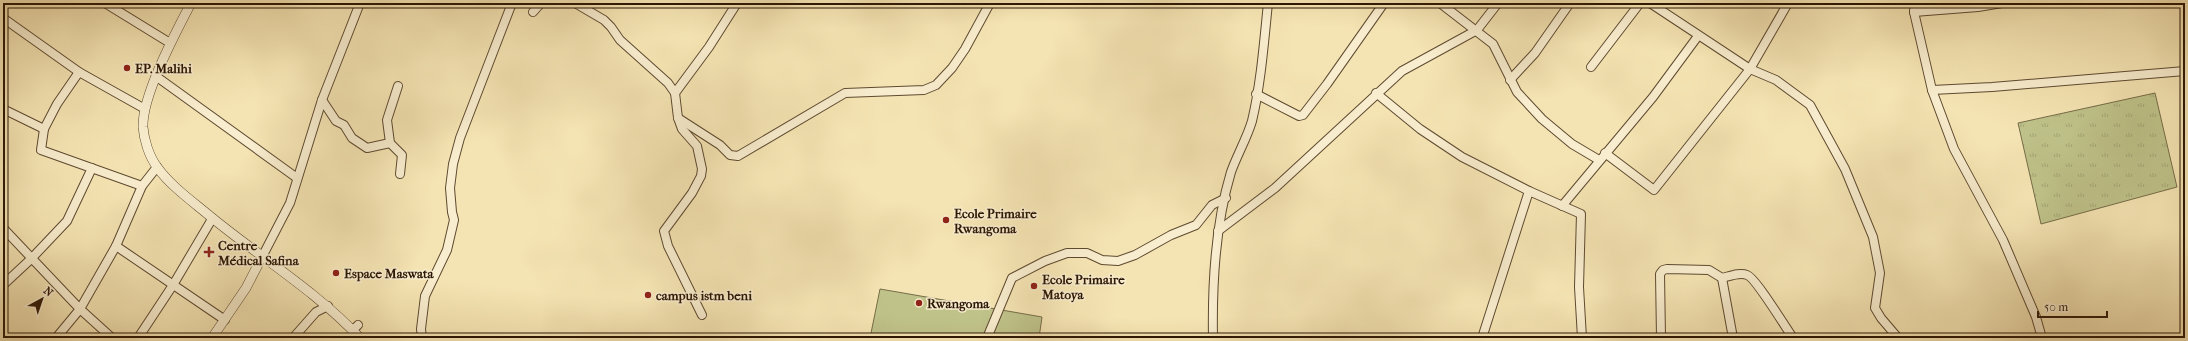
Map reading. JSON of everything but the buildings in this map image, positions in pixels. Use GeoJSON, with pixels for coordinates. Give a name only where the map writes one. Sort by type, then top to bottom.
{"type":"FeatureCollection","features":[{"type":"Feature","properties":{"kind":"street"},"geometry":{"type":"LineString","coordinates":[[105,3],[170,43]]}},
{"type":"Feature","properties":{"kind":"street"},"geometry":{"type":"LineString","coordinates":[[191,3],[170,43],[145,109],[143,127],[146,146],[157,167],[182,194],[212,219],[355,327],[360,338]]}},
{"type":"Feature","properties":{"kind":"street"},"geometry":{"type":"LineString","coordinates":[[212,338],[246,288],[290,203],[322,100],[360,3]]}},
{"type":"Feature","properties":{"kind":"street"},"geometry":{"type":"LineString","coordinates":[[422,338],[421,329],[425,296],[447,250],[454,220],[450,188],[453,164],[460,138],[512,3]]}},
{"type":"Feature","properties":{"kind":"street"},"geometry":{"type":"LineString","coordinates":[[533,12],[541,3]]}},
{"type":"Feature","properties":{"kind":"street"},"geometry":{"type":"LineString","coordinates":[[575,3],[604,20],[620,40],[668,83],[675,93],[678,118],[682,129],[697,146],[702,169],[692,192],[664,228],[664,235],[702,315]]}},
{"type":"Feature","properties":{"kind":"street"},"geometry":{"type":"LineString","coordinates":[[675,93],[709,47],[737,3]]}},
{"type":"Feature","properties":{"kind":"street"},"geometry":{"type":"LineString","coordinates":[[678,118],[720,145],[730,155],[738,156],[845,93],[924,90],[936,85],[952,68],[965,49],[990,3]]}},
{"type":"Feature","properties":{"kind":"street"},"geometry":{"type":"LineString","coordinates":[[1213,338],[1212,304],[1218,231],[1231,172],[1251,123],[1263,56],[1268,3]]}},
{"type":"Feature","properties":{"kind":"street"},"geometry":{"type":"LineString","coordinates":[[1256,94],[1299,116],[1303,115],[1327,84],[1384,3]]}},
{"type":"Feature","properties":{"kind":"street"},"geometry":{"type":"LineString","coordinates":[[1440,3],[1477,30],[1493,44],[1517,92],[1542,119],[1572,144],[1599,160]]}},
{"type":"Feature","properties":{"kind":"street"},"geometry":{"type":"LineString","coordinates":[[1218,231],[1275,188],[1376,93],[1402,71],[1477,30],[1498,3]]}},
{"type":"Feature","properties":{"kind":"street"},"geometry":{"type":"LineString","coordinates":[[1510,80],[1535,53],[1570,3]]}},
{"type":"Feature","properties":{"kind":"street"},"geometry":{"type":"LineString","coordinates":[[1591,67],[1640,3]]}},
{"type":"Feature","properties":{"kind":"street"},"geometry":{"type":"LineString","coordinates":[[1650,3],[1750,69],[1776,80],[1810,105],[1845,169],[1873,237],[1880,273],[1875,308],[1881,318],[1898,338]]}},
{"type":"Feature","properties":{"kind":"street"},"geometry":{"type":"LineString","coordinates":[[1605,153],[1654,190],[1750,69],[1788,3]]}},
{"type":"Feature","properties":{"kind":"street"},"geometry":{"type":"LineString","coordinates":[[1915,3],[1914,12],[1932,90],[1954,149],[2003,240],[2036,317],[2042,338]]}},
{"type":"Feature","properties":{"kind":"street"},"geometry":{"type":"LineString","coordinates":[[1914,12],[1978,7],[2002,3]]}},
{"type":"Feature","properties":{"kind":"street"},"geometry":{"type":"LineString","coordinates":[[3,18],[79,72],[145,109]]}},
{"type":"Feature","properties":{"kind":"street"},"geometry":{"type":"LineString","coordinates":[[1562,206],[1653,97],[1698,36]]}},
{"type":"Feature","properties":{"kind":"street"},"geometry":{"type":"LineString","coordinates":[[1932,90],[2023,85],[2185,71]]}},
{"type":"Feature","properties":{"kind":"street"},"geometry":{"type":"LineString","coordinates":[[79,72],[44,129],[41,150],[142,186]]}},
{"type":"Feature","properties":{"kind":"street"},"geometry":{"type":"LineString","coordinates":[[157,77],[297,178]]}},
{"type":"Feature","properties":{"kind":"street"},"geometry":{"type":"LineString","coordinates":[[398,86],[388,120],[390,143],[402,155],[400,174]]}},
{"type":"Feature","properties":{"kind":"street"},"geometry":{"type":"LineString","coordinates":[[1376,93],[1420,129],[1462,157],[1529,191],[1581,214],[1579,287],[1582,338]]}},
{"type":"Feature","properties":{"kind":"street"},"geometry":{"type":"LineString","coordinates":[[322,100],[336,121],[344,125],[352,138],[367,148],[390,143]]}},
{"type":"Feature","properties":{"kind":"street"},"geometry":{"type":"LineString","coordinates":[[3,109],[44,129]]}},
{"type":"Feature","properties":{"kind":"street"},"geometry":{"type":"LineString","coordinates":[[56,338],[80,309],[116,246],[142,186],[157,167]]}},
{"type":"Feature","properties":{"kind":"street"},"geometry":{"type":"LineString","coordinates":[[3,285],[31,259],[67,221],[92,168]]}},
{"type":"Feature","properties":{"kind":"street"},"geometry":{"type":"LineString","coordinates":[[1482,338],[1529,191]]}},
{"type":"Feature","properties":{"kind":"street"},"geometry":{"type":"LineString","coordinates":[[987,338],[1012,278],[1045,261],[1067,253],[1087,253],[1102,260],[1118,261],[1135,255],[1171,235],[1196,225],[1212,205],[1226,198]]}},
{"type":"Feature","properties":{"kind":"street"},"geometry":{"type":"LineString","coordinates":[[138,338],[174,285],[212,219]]}},
{"type":"Feature","properties":{"kind":"street"},"geometry":{"type":"LineString","coordinates":[[3,228],[80,309],[112,338]]}},
{"type":"Feature","properties":{"kind":"street"},"geometry":{"type":"LineString","coordinates":[[116,246],[225,320]]}},
{"type":"Feature","properties":{"kind":"street"},"geometry":{"type":"LineString","coordinates":[[1661,338],[1660,274],[1662,270],[1709,270],[1722,278],[1729,305],[1733,338]]}},
{"type":"Feature","properties":{"kind":"street"},"geometry":{"type":"LineString","coordinates":[[1722,278],[1740,274],[1750,276],[1756,282],[1767,301],[1793,338]]}},
{"type":"Feature","properties":{"kind":"street"},"geometry":{"type":"LineString","coordinates":[[293,338],[316,312],[328,306]]}},
{"type":"Feature","properties":{"kind":"green space"},"geometry":{"type":"Polygon","coordinates":[[[2155,93],[2177,187],[2041,224],[2018,123],[2155,93]]]}},
{"type":"Feature","properties":{"kind":"green space","name":"Rwangoma"},"geometry":{"type":"Polygon","coordinates":[[[880,289],[1042,317],[1039,338],[870,338],[880,289]]]}},
{"type":"Feature","properties":{"kind":"place","name":"EP. Malihi"},"geometry":{"type":"Point","coordinates":[127,68]}},
{"type":"Feature","properties":{"kind":"place","name":"Ecole Primaire Rwangoma"},"geometry":{"type":"Point","coordinates":[946,220]}},
{"type":"Feature","properties":{"kind":"place","name":"Centre Médical Safina"},"geometry":{"type":"Point","coordinates":[209,252]}},
{"type":"Feature","properties":{"kind":"place","name":"Espace Maswata"},"geometry":{"type":"Point","coordinates":[336,273]}},
{"type":"Feature","properties":{"kind":"place","name":"Ecole Primaire Matoya"},"geometry":{"type":"Point","coordinates":[1034,286]}},
{"type":"Feature","properties":{"kind":"place","name":"campus istm beni"},"geometry":{"type":"Point","coordinates":[648,295]}},
{"type":"Feature","properties":{"kind":"place","name":"Rwangoma"},"geometry":{"type":"Point","coordinates":[919,303]}}]}
